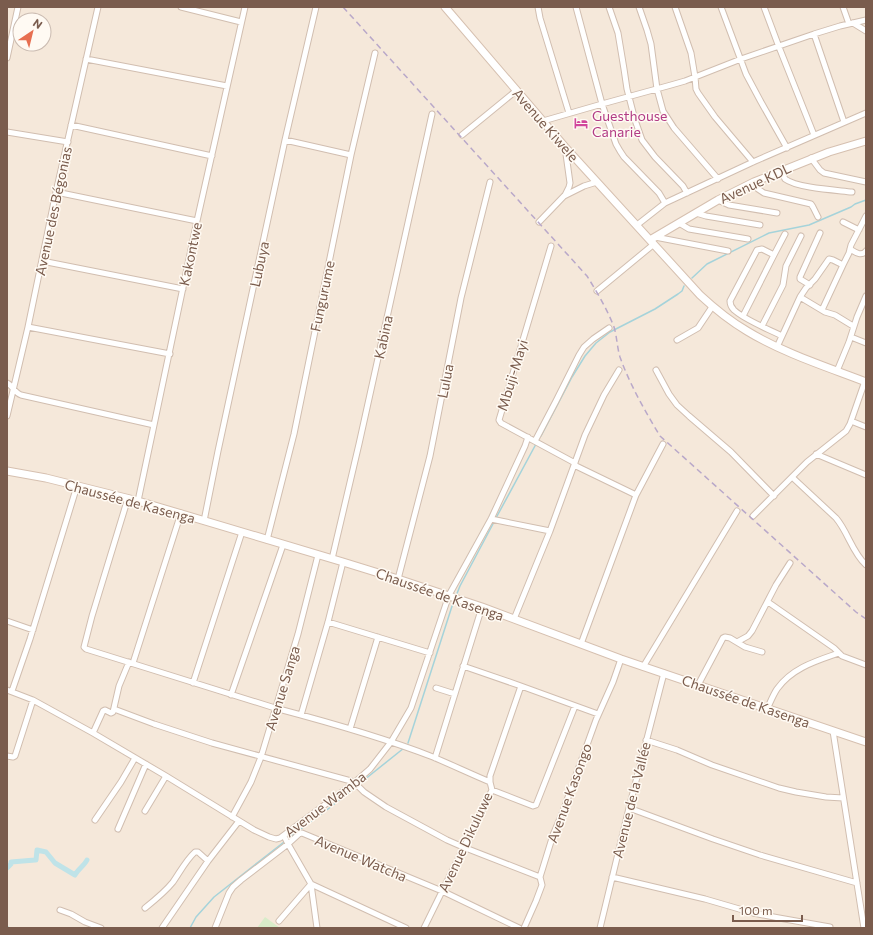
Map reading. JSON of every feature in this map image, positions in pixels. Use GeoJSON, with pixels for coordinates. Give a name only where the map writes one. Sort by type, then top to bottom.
{"type":"FeatureCollection","features":[{"type":"Feature","properties":{"kind":"main road","name":"Avenue Kiwele"},"geometry":{"type":"LineString","coordinates":[[445,7],[565,147],[653,241],[712,307],[747,332],[777,347],[865,381]]}},
{"type":"Feature","properties":{"kind":"main road","name":"Avenue KDL"},"geometry":{"type":"LineString","coordinates":[[653,241],[718,200],[754,182],[811,158],[866,141]]}},
{"type":"Feature","properties":{"kind":"main road","name":"Chaussée de Kasenga"},"geometry":{"type":"LineString","coordinates":[[7,471],[46,478],[128,498],[398,579],[482,607],[621,659],[866,742]]}},
{"type":"Feature","properties":{"kind":"street"},"geometry":{"type":"LineString","coordinates":[[7,58],[18,7]]}},
{"type":"Feature","properties":{"kind":"street","name":"Avenue des Bégonias"},"geometry":{"type":"LineString","coordinates":[[7,416],[98,7]]}},
{"type":"Feature","properties":{"kind":"street"},"geometry":{"type":"LineString","coordinates":[[181,7],[241,22]]}},
{"type":"Feature","properties":{"kind":"street","name":"Kakontwe"},"geometry":{"type":"LineString","coordinates":[[138,501],[197,221],[245,7]]}},
{"type":"Feature","properties":{"kind":"street","name":"Lubuya"},"geometry":{"type":"LineString","coordinates":[[204,521],[285,140],[316,7]]}},
{"type":"Feature","properties":{"kind":"street"},"geometry":{"type":"LineString","coordinates":[[538,7],[569,113]]}},
{"type":"Feature","properties":{"kind":"street"},"geometry":{"type":"LineString","coordinates":[[576,7],[602,104],[620,152],[659,193],[665,204]]}},
{"type":"Feature","properties":{"kind":"street"},"geometry":{"type":"LineString","coordinates":[[609,7],[618,33],[627,89],[642,140],[687,193]]}},
{"type":"Feature","properties":{"kind":"street"},"geometry":{"type":"LineString","coordinates":[[639,7],[651,44],[657,89],[663,111],[678,133],[718,179]]}},
{"type":"Feature","properties":{"kind":"street"},"geometry":{"type":"LineString","coordinates":[[675,7],[691,53],[696,89],[715,117],[753,162]]}},
{"type":"Feature","properties":{"kind":"street"},"geometry":{"type":"LineString","coordinates":[[721,7],[753,88],[787,148]]}},
{"type":"Feature","properties":{"kind":"street"},"geometry":{"type":"LineString","coordinates":[[764,7],[814,135]]}},
{"type":"Feature","properties":{"kind":"street"},"geometry":{"type":"LineString","coordinates":[[843,7],[851,24],[866,31]]}},
{"type":"Feature","properties":{"kind":"street"},"geometry":{"type":"LineString","coordinates":[[543,121],[685,81],[741,59],[814,34],[866,20]]}},
{"type":"Feature","properties":{"kind":"street"},"geometry":{"type":"LineString","coordinates":[[814,34],[844,122]]}},
{"type":"Feature","properties":{"kind":"street","name":"Fungurume"},"geometry":{"type":"LineString","coordinates":[[267,540],[294,434],[351,154],[375,52]]}},
{"type":"Feature","properties":{"kind":"street"},"geometry":{"type":"LineString","coordinates":[[86,59],[227,86]]}},
{"type":"Feature","properties":{"kind":"street"},"geometry":{"type":"LineString","coordinates":[[462,135],[517,90]]}},
{"type":"Feature","properties":{"kind":"street"},"geometry":{"type":"LineString","coordinates":[[637,225],[665,204],[687,193],[753,162],[866,113]]}},
{"type":"Feature","properties":{"kind":"street","name":"Kabina"},"geometry":{"type":"LineString","coordinates":[[332,559],[432,114]]}},
{"type":"Feature","properties":{"kind":"street"},"geometry":{"type":"LineString","coordinates":[[71,125],[212,156]]}},
{"type":"Feature","properties":{"kind":"street"},"geometry":{"type":"LineString","coordinates":[[7,132],[68,142]]}},
{"type":"Feature","properties":{"kind":"street"},"geometry":{"type":"LineString","coordinates":[[285,140],[351,154]]}},
{"type":"Feature","properties":{"kind":"street"},"geometry":{"type":"LineString","coordinates":[[539,222],[564,196],[570,187],[565,147]]}},
{"type":"Feature","properties":{"kind":"street"},"geometry":{"type":"LineString","coordinates":[[811,158],[824,173],[866,182]]}},
{"type":"Feature","properties":{"kind":"street"},"geometry":{"type":"LineString","coordinates":[[781,170],[785,179],[794,184],[852,192]]}},
{"type":"Feature","properties":{"kind":"street","name":"Lulua"},"geometry":{"type":"LineString","coordinates":[[398,579],[430,456],[461,298],[490,182]]}},
{"type":"Feature","properties":{"kind":"street"},"geometry":{"type":"LineString","coordinates":[[564,196],[584,186],[597,182]]}},
{"type":"Feature","properties":{"kind":"street"},"geometry":{"type":"LineString","coordinates":[[754,182],[758,189],[764,193],[811,204],[818,217]]}},
{"type":"Feature","properties":{"kind":"street"},"geometry":{"type":"LineString","coordinates":[[56,192],[197,221]]}},
{"type":"Feature","properties":{"kind":"street"},"geometry":{"type":"LineString","coordinates":[[718,200],[730,205],[777,213]]}},
{"type":"Feature","properties":{"kind":"street"},"geometry":{"type":"LineString","coordinates":[[696,213],[760,226]]}},
{"type":"Feature","properties":{"kind":"street"},"geometry":{"type":"LineString","coordinates":[[822,310],[866,216]]}},
{"type":"Feature","properties":{"kind":"street"},"geometry":{"type":"LineString","coordinates":[[843,222],[859,230]]}},
{"type":"Feature","properties":{"kind":"street"},"geometry":{"type":"LineString","coordinates":[[680,223],[689,229],[748,239]]}},
{"type":"Feature","properties":{"kind":"street"},"geometry":{"type":"LineString","coordinates":[[810,285],[800,279],[800,277],[820,233]]}},
{"type":"Feature","properties":{"kind":"street"},"geometry":{"type":"LineString","coordinates":[[743,316],[785,234]]}},
{"type":"Feature","properties":{"kind":"street"},"geometry":{"type":"LineString","coordinates":[[762,326],[783,285],[786,266],[801,236]]}},
{"type":"Feature","properties":{"kind":"street"},"geometry":{"type":"LineString","coordinates":[[597,291],[653,241],[728,251]]}},
{"type":"Feature","properties":{"kind":"street","name":"Mbuji-Mayi"},"geometry":{"type":"LineString","coordinates":[[551,246],[499,420],[501,423],[574,464],[636,495]]}},
{"type":"Feature","properties":{"kind":"street"},"geometry":{"type":"LineString","coordinates":[[774,255],[762,249],[757,250],[730,301],[734,310],[782,336]]}},
{"type":"Feature","properties":{"kind":"street"},"geometry":{"type":"LineString","coordinates":[[850,249],[861,254],[864,254],[866,251]]}},
{"type":"Feature","properties":{"kind":"street"},"geometry":{"type":"LineString","coordinates":[[777,347],[800,297],[806,288],[815,280],[828,259],[843,265]]}},
{"type":"Feature","properties":{"kind":"street"},"geometry":{"type":"LineString","coordinates":[[42,261],[183,289]]}},
{"type":"Feature","properties":{"kind":"street"},"geometry":{"type":"LineString","coordinates":[[837,370],[866,296]]}},
{"type":"Feature","properties":{"kind":"street"},"geometry":{"type":"LineString","coordinates":[[800,297],[853,326]]}},
{"type":"Feature","properties":{"kind":"street"},"geometry":{"type":"LineString","coordinates":[[677,340],[698,328],[712,307]]}},
{"type":"Feature","properties":{"kind":"street"},"geometry":{"type":"LineString","coordinates":[[28,327],[170,354]]}},
{"type":"Feature","properties":{"kind":"street"},"geometry":{"type":"LineString","coordinates":[[535,441],[584,347],[609,328]]}},
{"type":"Feature","properties":{"kind":"street"},"geometry":{"type":"LineString","coordinates":[[850,337],[866,343]]}},
{"type":"Feature","properties":{"kind":"street"},"geometry":{"type":"LineString","coordinates":[[514,619],[550,531],[585,435],[608,388],[619,370]]}},
{"type":"Feature","properties":{"kind":"street"},"geometry":{"type":"LineString","coordinates":[[656,370],[669,394],[677,405],[731,452],[774,496]]}},
{"type":"Feature","properties":{"kind":"street"},"geometry":{"type":"LineString","coordinates":[[753,516],[807,462],[843,434],[848,428],[865,381]]}},
{"type":"Feature","properties":{"kind":"street"},"geometry":{"type":"LineString","coordinates":[[7,383],[22,396],[154,425]]}},
{"type":"Feature","properties":{"kind":"street"},"geometry":{"type":"LineString","coordinates":[[851,421],[866,427]]}},
{"type":"Feature","properties":{"kind":"street","name":"Avenue Wamba"},"geometry":{"type":"LineString","coordinates":[[9,690],[33,700],[93,733],[232,817],[269,837],[278,839],[356,785],[391,742],[412,708],[430,653],[454,597],[528,437]]}},
{"type":"Feature","properties":{"kind":"street"},"geometry":{"type":"LineString","coordinates":[[581,644],[636,495],[663,444]]}},
{"type":"Feature","properties":{"kind":"street"},"geometry":{"type":"LineString","coordinates":[[816,454],[866,475]]}},
{"type":"Feature","properties":{"kind":"street"},"geometry":{"type":"LineString","coordinates":[[792,477],[836,518],[841,524],[858,556],[866,565]]}},
{"type":"Feature","properties":{"kind":"street"},"geometry":{"type":"LineString","coordinates":[[9,690],[32,630],[77,486]]}},
{"type":"Feature","properties":{"kind":"street"},"geometry":{"type":"LineString","coordinates":[[128,498],[90,624],[84,647],[87,650],[231,695],[391,742],[435,758],[490,782]]}},
{"type":"Feature","properties":{"kind":"street"},"geometry":{"type":"LineString","coordinates":[[643,666],[737,512]]}},
{"type":"Feature","properties":{"kind":"street"},"geometry":{"type":"LineString","coordinates":[[93,733],[103,711],[105,710],[112,713],[114,709],[119,686],[131,663],[181,514]]}},
{"type":"Feature","properties":{"kind":"street"},"geometry":{"type":"LineString","coordinates":[[491,518],[550,531]]}},
{"type":"Feature","properties":{"kind":"street"},"geometry":{"type":"LineString","coordinates":[[193,683],[242,532]]}},
{"type":"Feature","properties":{"kind":"street"},"geometry":{"type":"LineString","coordinates":[[231,695],[283,545]]}},
{"type":"Feature","properties":{"kind":"street","name":"Avenue Sanga"},"geometry":{"type":"LineString","coordinates":[[232,817],[251,782],[261,757],[298,634],[318,555]]}},
{"type":"Feature","properties":{"kind":"street"},"geometry":{"type":"LineString","coordinates":[[301,715],[328,622],[343,562]]}},
{"type":"Feature","properties":{"kind":"street"},"geometry":{"type":"LineString","coordinates":[[737,642],[748,636],[752,631],[776,585],[790,563]]}},
{"type":"Feature","properties":{"kind":"street"},"geometry":{"type":"LineString","coordinates":[[768,602],[834,648],[842,656],[866,665]]}},
{"type":"Feature","properties":{"kind":"street"},"geometry":{"type":"LineString","coordinates":[[435,758],[482,607]]}},
{"type":"Feature","properties":{"kind":"street"},"geometry":{"type":"LineString","coordinates":[[7,621],[32,630]]}},
{"type":"Feature","properties":{"kind":"street"},"geometry":{"type":"LineString","coordinates":[[328,622],[430,653]]}},
{"type":"Feature","properties":{"kind":"street"},"geometry":{"type":"LineString","coordinates":[[350,729],[378,637]]}},
{"type":"Feature","properties":{"kind":"street"},"geometry":{"type":"LineString","coordinates":[[698,685],[723,638],[729,637],[745,647],[762,652]]}},
{"type":"Feature","properties":{"kind":"street"},"geometry":{"type":"LineString","coordinates":[[767,709],[776,689],[796,671],[823,658],[840,654]]}},
{"type":"Feature","properties":{"kind":"street","name":"Avenue Kasongo"},"geometry":{"type":"LineString","coordinates":[[524,928],[541,890],[542,883],[540,877],[553,834],[562,814],[598,714],[613,682],[621,659]]}},
{"type":"Feature","properties":{"kind":"street"},"geometry":{"type":"LineString","coordinates":[[463,666],[598,714]]}},
{"type":"Feature","properties":{"kind":"street","name":"Avenue de la Vallée"},"geometry":{"type":"LineString","coordinates":[[600,928],[664,673]]}},
{"type":"Feature","properties":{"kind":"street","name":"Avenue Dikuluwe"},"geometry":{"type":"LineString","coordinates":[[424,928],[492,790],[490,782],[491,774],[521,686]]}},
{"type":"Feature","properties":{"kind":"street"},"geometry":{"type":"LineString","coordinates":[[436,688],[455,694]]}},
{"type":"Feature","properties":{"kind":"street"},"geometry":{"type":"LineString","coordinates":[[7,756],[15,756],[33,700]]}},
{"type":"Feature","properties":{"kind":"street"},"geometry":{"type":"LineString","coordinates":[[492,790],[534,806],[536,805],[575,706]]}},
{"type":"Feature","properties":{"kind":"street"},"geometry":{"type":"LineString","coordinates":[[114,709],[173,730],[261,757],[343,778],[356,785],[386,806],[447,840],[540,877]]}},
{"type":"Feature","properties":{"kind":"street"},"geometry":{"type":"LineString","coordinates":[[833,731],[864,928]]}},
{"type":"Feature","properties":{"kind":"street"},"geometry":{"type":"LineString","coordinates":[[646,740],[779,788],[826,797],[843,798]]}},
{"type":"Feature","properties":{"kind":"street"},"geometry":{"type":"LineString","coordinates":[[95,820],[121,782],[135,758]]}},
{"type":"Feature","properties":{"kind":"street"},"geometry":{"type":"LineString","coordinates":[[118,829],[146,764]]}},
{"type":"Feature","properties":{"kind":"street"},"geometry":{"type":"LineString","coordinates":[[145,811],[166,776]]}},
{"type":"Feature","properties":{"kind":"street"},"geometry":{"type":"LineString","coordinates":[[629,808],[760,855],[857,882]]}},
{"type":"Feature","properties":{"kind":"street"},"geometry":{"type":"LineString","coordinates":[[162,928],[208,861],[240,821]]}},
{"type":"Feature","properties":{"kind":"street","name":"Avenue Watcha"},"geometry":{"type":"LineString","coordinates":[[215,928],[229,893],[233,887],[299,834],[303,833],[442,891],[520,928]]}},
{"type":"Feature","properties":{"kind":"street"},"geometry":{"type":"LineString","coordinates":[[284,836],[311,884],[316,926],[321,928]]}},
{"type":"Feature","properties":{"kind":"street"},"geometry":{"type":"LineString","coordinates":[[145,908],[172,883],[195,852],[198,852],[208,861]]}},
{"type":"Feature","properties":{"kind":"street"},"geometry":{"type":"LineString","coordinates":[[612,877],[719,903],[753,913],[830,927]]}},
{"type":"Feature","properties":{"kind":"street"},"geometry":{"type":"LineString","coordinates":[[279,921],[311,884]]}},
{"type":"Feature","properties":{"kind":"street"},"geometry":{"type":"LineString","coordinates":[[311,884],[406,928]]}},
{"type":"Feature","properties":{"kind":"street"},"geometry":{"type":"LineString","coordinates":[[60,910],[101,928]]}},
{"type":"Feature","properties":{"kind":"shaded area"},"geometry":{"type":"Polygon","coordinates":[[[7,7],[866,7],[866,928],[7,928],[7,7]]]}},
{"type":"Feature","properties":{"kind":"green space"},"geometry":{"type":"Polygon","coordinates":[[[265,917],[280,928],[257,928],[265,917]]]}},
{"type":"Feature","properties":{"kind":"waterway"},"geometry":{"type":"LineString","coordinates":[[692,278],[707,264],[769,233],[809,225],[866,200]]}},
{"type":"Feature","properties":{"kind":"waterway"},"geometry":{"type":"LineString","coordinates":[[541,436],[572,377],[585,356],[596,343],[610,332],[655,309],[682,291],[684,286]]}},
{"type":"Feature","properties":{"kind":"waterway"},"geometry":{"type":"LineString","coordinates":[[496,518],[536,444]]}},
{"type":"Feature","properties":{"kind":"waterway"},"geometry":{"type":"LineString","coordinates":[[456,596],[494,522]]}},
{"type":"Feature","properties":{"kind":"waterway"},"geometry":{"type":"LineString","coordinates":[[408,743],[454,600]]}},
{"type":"Feature","properties":{"kind":"waterway"},"geometry":{"type":"LineString","coordinates":[[359,784],[404,748]]}},
{"type":"Feature","properties":{"kind":"waterway"},"geometry":{"type":"LineString","coordinates":[[290,837],[356,787]]}},
{"type":"Feature","properties":{"kind":"waterway"},"geometry":{"type":"LineString","coordinates":[[190,928],[196,917],[214,897],[284,842]]}},
{"type":"Feature","properties":{"kind":"waterway"},"geometry":{"type":"LineString","coordinates":[[7,868],[11,862],[36,860],[37,850],[46,852],[55,863],[75,875],[87,860]]}},
{"type":"Feature","properties":{"kind":"railway"},"geometry":{"type":"LineString","coordinates":[[343,7],[587,276],[602,301],[614,327],[620,357],[628,378],[660,436],[856,612],[866,619]]}},
{"type":"Feature","properties":{"kind":"place","name":"Guesthouse Canarie"},"geometry":{"type":"Point","coordinates":[581,123]}}]}
